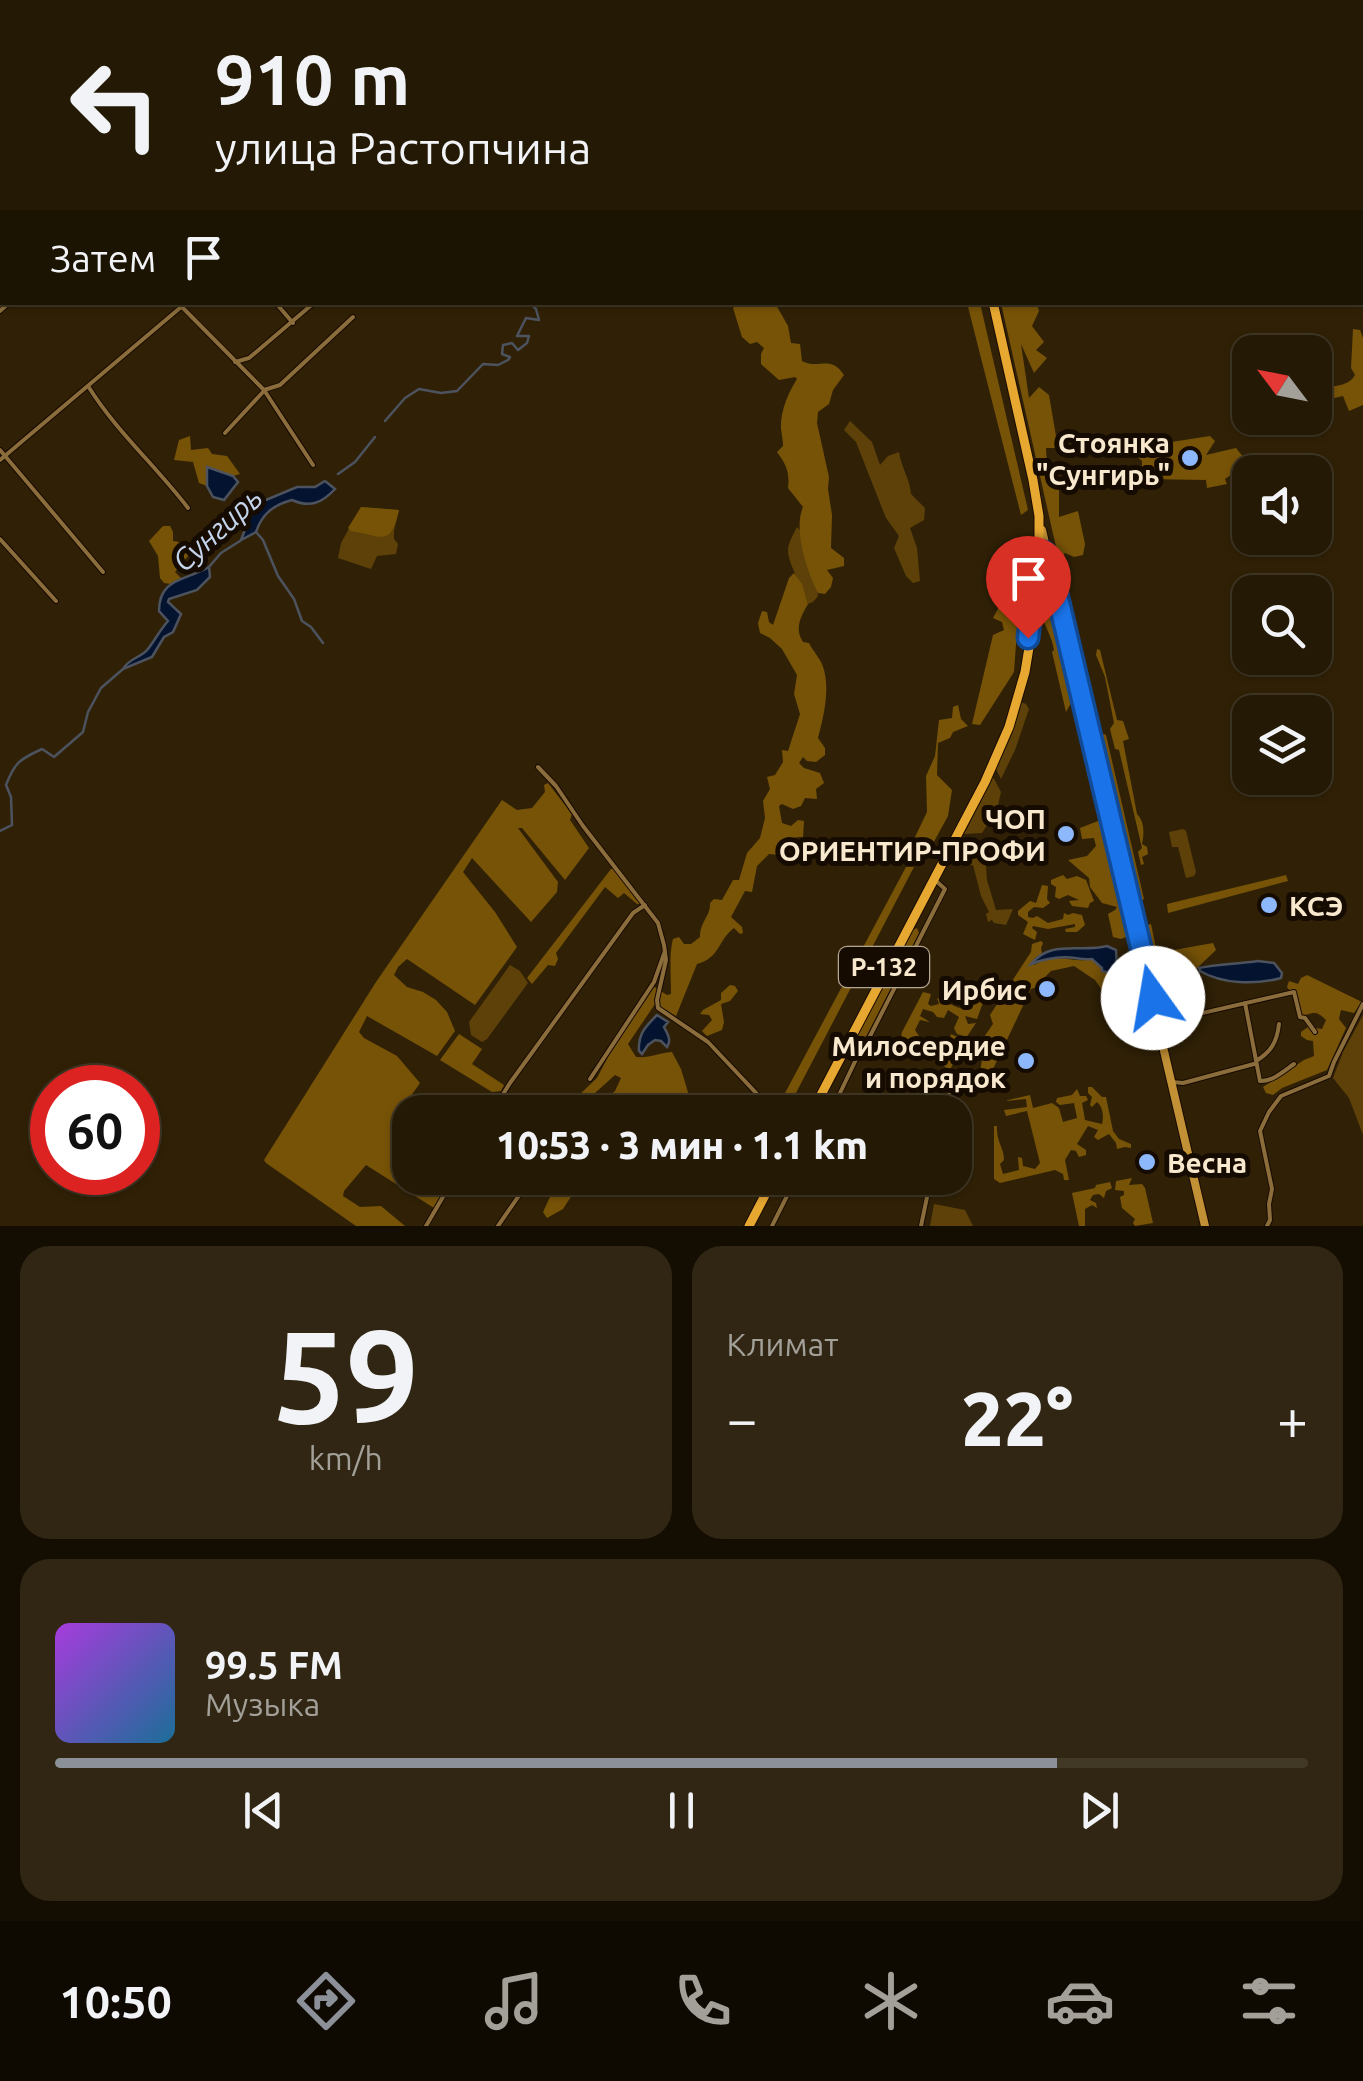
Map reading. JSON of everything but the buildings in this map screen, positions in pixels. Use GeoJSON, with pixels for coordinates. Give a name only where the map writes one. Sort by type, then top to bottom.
{"type":"FeatureCollection","features":[{"type":"Feature","properties":{"kind":"highway","name":"Р-132"},"geometry":{"type":"LineString","coordinates":[[991,305],[1043,556]]}},
{"type":"Feature","properties":{"kind":"highway","name":"Р-132"},"geometry":{"type":"LineString","coordinates":[[819,1095],[992,758],[1017,688],[1043,556],[1033,480],[991,305]]}},
{"type":"Feature","properties":{"kind":"highway","name":"Р-132"},"geometry":{"type":"LineString","coordinates":[[819,1095],[985,782],[1008,727],[1029,654],[1035,595]]}},
{"type":"Feature","properties":{"kind":"highway"},"geometry":{"type":"LineString","coordinates":[[751,1226],[767,1195]]}},
{"type":"Feature","properties":{"kind":"main road"},"geometry":{"type":"LineString","coordinates":[[1043,556],[1057,594],[1205,1226]]}},
{"type":"Feature","properties":{"kind":"main road"},"geometry":{"type":"LineString","coordinates":[[1035,595],[1057,594]]}},
{"type":"Feature","properties":{"kind":"street"},"geometry":{"type":"LineString","coordinates":[[2,458],[185,305],[264,390],[313,465]]}},
{"type":"Feature","properties":{"kind":"street"},"geometry":{"type":"LineString","coordinates":[[278,305],[293,323]]}},
{"type":"Feature","properties":{"kind":"street"},"geometry":{"type":"LineString","coordinates":[[236,362],[249,358],[311,305]]}},
{"type":"Feature","properties":{"kind":"street"},"geometry":{"type":"LineString","coordinates":[[225,432],[264,390],[280,385],[353,317]]}},
{"type":"Feature","properties":{"kind":"street"},"geometry":{"type":"LineString","coordinates":[[88,386],[103,410],[188,508]]}},
{"type":"Feature","properties":{"kind":"street"},"geometry":{"type":"LineString","coordinates":[[0,450],[2,458],[103,572]]}},
{"type":"Feature","properties":{"kind":"street"},"geometry":{"type":"LineString","coordinates":[[0,539],[56,601]]}},
{"type":"Feature","properties":{"kind":"street"},"geometry":{"type":"LineString","coordinates":[[538,767],[658,923],[665,950],[658,1008],[708,1042],[758,1095]]}},
{"type":"Feature","properties":{"kind":"street"},"geometry":{"type":"LineString","coordinates":[[840,1095],[945,890],[934,880]]}},
{"type":"Feature","properties":{"kind":"street"},"geometry":{"type":"LineString","coordinates":[[503,1095],[633,913],[644,905]]}},
{"type":"Feature","properties":{"kind":"street"},"geometry":{"type":"LineString","coordinates":[[590,1079],[654,982],[665,950]]}},
{"type":"Feature","properties":{"kind":"street"},"geometry":{"type":"LineString","coordinates":[[1158,1022],[1294,992],[1300,1017],[1315,1032]]}},
{"type":"Feature","properties":{"kind":"street"},"geometry":{"type":"LineString","coordinates":[[1245,1003],[1260,1081],[1265,1082],[1294,1064]]}},
{"type":"Feature","properties":{"kind":"street"},"geometry":{"type":"LineString","coordinates":[[1270,1224],[1271,1181],[1260,1131],[1281,1096],[1329,1076],[1363,1004]]}},
{"type":"Feature","properties":{"kind":"street"},"geometry":{"type":"LineString","coordinates":[[1172,1082],[1183,1083],[1256,1062],[1273,1047],[1279,1024]]}},
{"type":"Feature","properties":{"kind":"street"},"geometry":{"type":"LineString","coordinates":[[950,1095],[954,1074]]}},
{"type":"Feature","properties":{"kind":"street"},"geometry":{"type":"LineString","coordinates":[[426,1226],[444,1195]]}},
{"type":"Feature","properties":{"kind":"street"},"geometry":{"type":"LineString","coordinates":[[498,1226],[519,1195]]}},
{"type":"Feature","properties":{"kind":"street"},"geometry":{"type":"LineString","coordinates":[[772,1226],[788,1195]]}},
{"type":"Feature","properties":{"kind":"street"},"geometry":{"type":"LineString","coordinates":[[920,1226],[927,1195]]}},
{"type":"Feature","properties":{"kind":"shaded area"},"geometry":{"type":"Polygon","coordinates":[[[776,305],[788,326],[791,343],[800,344],[802,361],[834,365],[844,375],[829,404],[818,412],[817,423],[829,477],[831,548],[844,558],[844,566],[827,570],[833,578],[825,594],[818,593],[810,574],[800,539],[803,507],[788,488],[787,469],[777,452],[783,446],[783,409],[797,379],[779,380],[761,364],[764,348],[742,337],[733,308],[776,305]]]}},
{"type":"Feature","properties":{"kind":"shaded area"},"geometry":{"type":"Polygon","coordinates":[[[968,305],[980,305],[1028,510],[1021,515],[968,305]]]}},
{"type":"Feature","properties":{"kind":"shaded area"},"geometry":{"type":"Polygon","coordinates":[[[1001,305],[1038,305],[1039,311],[1032,326],[1044,342],[1036,350],[1047,358],[1034,373],[1021,344],[1029,398],[1039,387],[1049,395],[1058,448],[1046,448],[1047,466],[1059,473],[1059,517],[1078,511],[1085,544],[1083,555],[1062,556],[1063,578],[1001,305]]]}},
{"type":"Feature","properties":{"kind":"shaded area"},"geometry":{"type":"Polygon","coordinates":[[[1353,329],[1360,330],[1363,405],[1349,411],[1343,396],[1332,399],[1332,386],[1352,379],[1355,375],[1351,368],[1353,329]]]}},
{"type":"Feature","properties":{"kind":"shaded area"},"geometry":{"type":"Polygon","coordinates":[[[850,421],[872,442],[880,465],[899,452],[911,494],[925,508],[924,520],[910,528],[917,548],[920,581],[913,583],[906,576],[894,548],[899,536],[886,518],[856,442],[844,430],[850,421]]]}},
{"type":"Feature","properties":{"kind":"shaded area"},"geometry":{"type":"Polygon","coordinates":[[[190,436],[191,450],[208,448],[212,454],[227,456],[240,474],[233,476],[208,467],[207,486],[199,483],[193,462],[174,460],[179,440],[190,436]]]}},
{"type":"Feature","properties":{"kind":"shaded area"},"geometry":{"type":"Polygon","coordinates":[[[1210,436],[1215,441],[1206,455],[1236,448],[1242,455],[1232,455],[1232,474],[1225,479],[1227,484],[1207,488],[1206,480],[1144,479],[1132,475],[1142,471],[1142,461],[1133,453],[1139,447],[1210,436]]]}},
{"type":"Feature","properties":{"kind":"shaded area"},"geometry":{"type":"Polygon","coordinates":[[[361,507],[399,510],[394,531],[396,554],[377,556],[371,569],[338,558],[341,543],[361,507]]]}},
{"type":"Feature","properties":{"kind":"shaded area"},"geometry":{"type":"Polygon","coordinates":[[[361,507],[399,510],[388,535],[378,537],[348,528],[361,507]]]}},
{"type":"Feature","properties":{"kind":"shaded area"},"geometry":{"type":"Polygon","coordinates":[[[163,526],[170,526],[173,541],[184,546],[188,556],[175,572],[181,578],[171,584],[160,578],[158,556],[149,541],[163,526]]]}},
{"type":"Feature","properties":{"kind":"shaded area"},"geometry":{"type":"Polygon","coordinates":[[[797,527],[810,550],[816,579],[818,596],[808,604],[788,550],[797,527]]]}},
{"type":"Feature","properties":{"kind":"shaded area"},"geometry":{"type":"Polygon","coordinates":[[[794,573],[802,584],[808,604],[799,632],[822,664],[826,691],[818,738],[825,755],[816,762],[803,757],[799,763],[820,773],[824,783],[816,789],[817,799],[805,798],[801,806],[793,809],[779,806],[782,823],[791,826],[798,820],[804,821],[803,837],[790,840],[779,855],[769,854],[757,866],[752,892],[745,891],[731,917],[743,933],[734,928],[710,958],[697,964],[676,1016],[655,1004],[628,1044],[636,1057],[672,1052],[689,1095],[610,1095],[621,1078],[615,1075],[593,1095],[579,1095],[597,1078],[653,986],[671,994],[673,939],[679,937],[684,944],[691,944],[700,937],[710,903],[722,900],[733,880],[739,880],[747,853],[760,838],[765,818],[763,801],[770,789],[767,777],[775,775],[783,762],[782,750],[788,751],[800,714],[794,694],[797,675],[782,649],[760,633],[758,623],[762,611],[767,612],[773,625],[794,573]]]}},
{"type":"Feature","properties":{"kind":"shaded area"},"geometry":{"type":"Polygon","coordinates":[[[1001,603],[1018,616],[1014,672],[980,725],[972,724],[993,635],[1004,630],[1002,622],[993,618],[1001,603]]]}},
{"type":"Feature","properties":{"kind":"shaded area"},"geometry":{"type":"Polygon","coordinates":[[[1046,611],[1053,613],[1072,701],[1066,712],[1053,645],[1042,615],[1046,611]]]}},
{"type":"Feature","properties":{"kind":"shaded area"},"geometry":{"type":"Polygon","coordinates":[[[1097,649],[1117,720],[1123,721],[1129,739],[1123,741],[1137,814],[1143,825],[1142,844],[1148,854],[1142,857],[1141,865],[1138,852],[1142,848],[1119,750],[1115,749],[1110,729],[1114,723],[1097,649]]]}},
{"type":"Feature","properties":{"kind":"shaded area"},"geometry":{"type":"Polygon","coordinates":[[[1020,702],[1029,709],[1001,779],[996,769],[1020,702]]]}},
{"type":"Feature","properties":{"kind":"shaded area"},"geometry":{"type":"Polygon","coordinates":[[[958,705],[961,719],[968,726],[938,743],[937,775],[952,790],[948,816],[931,847],[915,837],[927,812],[926,776],[935,756],[939,720],[952,718],[953,707],[958,705]]]}},
{"type":"Feature","properties":{"kind":"shaded area"},"geometry":{"type":"Polygon","coordinates":[[[1101,733],[1106,735],[1144,899],[1141,901],[1136,898],[1098,738],[1101,733]]]}},
{"type":"Feature","properties":{"kind":"shaded area"},"geometry":{"type":"Polygon","coordinates":[[[993,777],[1001,792],[997,810],[982,833],[964,834],[993,777]]]}},
{"type":"Feature","properties":{"kind":"shaded area"},"geometry":{"type":"Polygon","coordinates":[[[548,783],[572,814],[570,820],[589,848],[565,880],[518,828],[558,882],[557,892],[531,922],[472,858],[463,872],[517,947],[475,1005],[407,959],[394,975],[407,987],[436,1000],[447,1012],[455,1031],[437,1056],[367,1016],[359,1032],[397,1056],[420,1083],[412,1095],[392,1095],[392,1181],[366,1165],[343,1196],[360,1207],[381,1206],[405,1226],[356,1226],[264,1160],[376,982],[502,800],[517,810],[532,808],[545,792],[544,785],[548,783]]]}},
{"type":"Feature","properties":{"kind":"shaded area"},"geometry":{"type":"Polygon","coordinates":[[[1098,821],[1103,823],[1129,936],[1121,939],[1113,937],[1108,914],[1117,907],[1102,903],[1090,887],[1089,878],[1068,860],[1087,856],[1096,846],[1094,838],[1082,839],[1080,828],[1098,821]]]}},
{"type":"Feature","properties":{"kind":"shaded area"},"geometry":{"type":"Polygon","coordinates":[[[1183,829],[1196,872],[1186,878],[1178,847],[1172,847],[1169,832],[1183,829]]]}},
{"type":"Feature","properties":{"kind":"shaded area"},"geometry":{"type":"Polygon","coordinates":[[[981,847],[985,850],[987,880],[996,910],[1013,909],[1006,925],[988,922],[989,912],[973,865],[958,866],[969,849],[969,854],[978,859],[984,852],[981,847]]]}},
{"type":"Feature","properties":{"kind":"shaded area"},"geometry":{"type":"Polygon","coordinates":[[[906,867],[914,867],[795,1095],[784,1095],[906,867]]]}},
{"type":"Feature","properties":{"kind":"shaded area"},"geometry":{"type":"Polygon","coordinates":[[[611,869],[641,904],[624,893],[618,898],[605,887],[556,953],[555,966],[548,965],[532,984],[527,978],[611,869]]]}},
{"type":"Feature","properties":{"kind":"shaded area"},"geometry":{"type":"Polygon","coordinates":[[[1063,875],[1067,879],[1077,876],[1086,880],[1094,901],[1088,908],[1072,906],[1069,901],[1079,900],[1068,895],[1055,897],[1056,887],[1051,880],[1063,875]]]}},
{"type":"Feature","properties":{"kind":"shaded area"},"geometry":{"type":"Polygon","coordinates":[[[1286,875],[1288,881],[1168,913],[1167,904],[1286,875]]]}},
{"type":"Feature","properties":{"kind":"shaded area"},"geometry":{"type":"Polygon","coordinates":[[[1042,885],[1048,886],[1050,903],[1043,908],[1034,907],[1028,917],[1037,916],[1048,923],[1063,919],[1064,913],[1073,913],[1082,915],[1085,925],[1077,932],[1065,929],[1075,924],[1048,929],[1033,926],[1037,932],[1035,940],[1023,934],[1028,922],[1018,911],[1030,901],[1036,903],[1042,885]]]}},
{"type":"Feature","properties":{"kind":"shaded area"},"geometry":{"type":"Polygon","coordinates":[[[1151,924],[1157,953],[1213,943],[1216,950],[1196,969],[1192,963],[1162,968],[1163,980],[1153,979],[1144,926],[1151,924]]]}},
{"type":"Feature","properties":{"kind":"shaded area"},"geometry":{"type":"Polygon","coordinates":[[[917,928],[919,933],[867,1035],[856,1047],[852,1045],[913,930],[917,928]]]}},
{"type":"Feature","properties":{"kind":"shaded area"},"geometry":{"type":"Polygon","coordinates":[[[1041,941],[1042,953],[1034,959],[1034,965],[1058,958],[1092,959],[1102,971],[1134,974],[1136,984],[1104,993],[1095,980],[1074,966],[1051,971],[1043,985],[1031,989],[994,1067],[987,1075],[980,1073],[982,1059],[978,1050],[993,1024],[990,1015],[1031,952],[1032,944],[1041,941]]]}},
{"type":"Feature","properties":{"kind":"shaded area"},"geometry":{"type":"Polygon","coordinates":[[[510,965],[528,983],[482,1042],[471,1035],[469,1022],[510,965]]]}},
{"type":"Feature","properties":{"kind":"shaded area"},"geometry":{"type":"Polygon","coordinates":[[[1307,975],[1362,1002],[1354,1013],[1341,1010],[1339,1019],[1346,1028],[1327,1070],[1273,1095],[1266,1093],[1263,1087],[1314,1056],[1313,1041],[1301,1036],[1301,1032],[1308,1027],[1322,1029],[1326,1020],[1316,1013],[1301,1015],[1299,1002],[1287,987],[1289,981],[1298,984],[1307,975]]]}},
{"type":"Feature","properties":{"kind":"shaded area"},"geometry":{"type":"Polygon","coordinates":[[[984,982],[989,986],[977,1019],[965,1016],[968,1024],[976,1023],[949,1069],[900,1043],[923,992],[931,994],[931,1006],[939,1004],[937,998],[959,1008],[962,1004],[970,1008],[984,982]],[[923,1009],[920,1016],[930,1022],[920,1020],[915,1030],[921,1039],[932,1039],[922,1048],[932,1056],[936,1053],[934,1049],[952,1058],[943,1049],[946,1045],[950,1052],[956,1052],[960,1046],[950,1038],[951,1034],[964,1040],[954,1028],[959,1017],[948,1010],[944,1018],[923,1009]]]}},
{"type":"Feature","properties":{"kind":"shaded area"},"geometry":{"type":"Polygon","coordinates":[[[730,985],[738,991],[730,1001],[721,1004],[722,1030],[707,1036],[702,1031],[712,1020],[709,1015],[700,1014],[721,1000],[721,993],[730,985]]]}},
{"type":"Feature","properties":{"kind":"shaded area"},"geometry":{"type":"Polygon","coordinates":[[[1363,1015],[1363,1135],[1349,1098],[1333,1078],[1363,1015]]]}},
{"type":"Feature","properties":{"kind":"shaded area"},"geometry":{"type":"Polygon","coordinates":[[[459,1034],[482,1049],[472,1064],[504,1085],[501,1091],[492,1092],[440,1060],[459,1034]]]}},
{"type":"Feature","properties":{"kind":"shaded area"},"geometry":{"type":"Polygon","coordinates":[[[1088,1087],[1106,1097],[1113,1131],[1131,1148],[1117,1149],[1109,1134],[1098,1140],[1094,1137],[1098,1130],[1088,1126],[1077,1144],[1086,1150],[1086,1155],[1079,1157],[1071,1150],[1065,1160],[1069,1180],[1055,1170],[1000,1183],[994,1179],[994,1126],[1004,1155],[1000,1164],[1003,1174],[1019,1170],[1018,1157],[1022,1158],[1023,1166],[1035,1169],[1040,1163],[1027,1111],[1006,1116],[1004,1110],[1027,1107],[1026,1099],[1004,1101],[1030,1095],[1033,1108],[1052,1103],[1059,1108],[1063,1122],[1077,1118],[1074,1103],[1060,1105],[1057,1098],[1072,1095],[1077,1089],[1088,1100],[1082,1103],[1085,1120],[1102,1124],[1102,1109],[1097,1102],[1090,1105],[1088,1087]]]}},
{"type":"Feature","properties":{"kind":"shaded area"},"geometry":{"type":"Polygon","coordinates":[[[1132,1178],[1129,1185],[1142,1184],[1145,1188],[1153,1223],[1135,1226],[1135,1219],[1122,1208],[1120,1197],[1124,1191],[1115,1190],[1116,1181],[1132,1178]]]}},
{"type":"Feature","properties":{"kind":"shaded area"},"geometry":{"type":"Polygon","coordinates":[[[1110,1182],[1112,1188],[1104,1198],[1093,1195],[1090,1200],[1097,1208],[1092,1205],[1085,1209],[1085,1226],[1079,1226],[1072,1193],[1110,1182]]]}},
{"type":"Feature","properties":{"kind":"shaded area"},"geometry":{"type":"Polygon","coordinates":[[[413,1195],[442,1195],[434,1208],[413,1195]]]}},
{"type":"Feature","properties":{"kind":"shaded area"},"geometry":{"type":"Polygon","coordinates":[[[551,1195],[572,1195],[563,1209],[547,1218],[543,1212],[551,1195]]]}},
{"type":"Feature","properties":{"kind":"shaded area"},"geometry":{"type":"Polygon","coordinates":[[[934,1204],[965,1210],[973,1226],[930,1226],[934,1204]]]}},
{"type":"Feature","properties":{"kind":"water"},"geometry":{"type":"Polygon","coordinates":[[[207,467],[233,476],[238,482],[224,500],[213,497],[207,486],[207,467]]]}},
{"type":"Feature","properties":{"kind":"water"},"geometry":{"type":"Polygon","coordinates":[[[325,481],[335,489],[325,498],[310,504],[292,500],[279,505],[265,515],[256,532],[241,540],[261,502],[297,487],[315,487],[325,481]]]}},
{"type":"Feature","properties":{"kind":"water"},"geometry":{"type":"Polygon","coordinates":[[[209,567],[210,577],[197,590],[169,599],[181,614],[173,632],[164,637],[152,657],[123,669],[148,649],[168,621],[159,611],[168,586],[209,567]]]}},
{"type":"Feature","properties":{"kind":"water"},"geometry":{"type":"Polygon","coordinates":[[[1107,946],[1116,950],[1117,968],[1110,973],[1102,971],[1092,959],[1058,958],[1031,964],[1057,949],[1107,946]]]}},
{"type":"Feature","properties":{"kind":"water"},"geometry":{"type":"Polygon","coordinates":[[[1274,963],[1282,973],[1281,978],[1228,981],[1199,968],[1213,966],[1274,963]]]}},
{"type":"Feature","properties":{"kind":"water"},"geometry":{"type":"Polygon","coordinates":[[[657,1015],[668,1022],[664,1027],[669,1037],[667,1047],[655,1040],[642,1054],[641,1035],[657,1015]]]}},
{"type":"Feature","properties":{"kind":"waterway","name":"Сунгирь"},"geometry":{"type":"LineString","coordinates":[[385,421],[405,398],[419,389],[457,391],[483,364],[498,365],[508,360],[510,357],[502,354],[503,345],[512,343],[518,350],[529,336],[517,336],[526,318],[539,320],[532,305]]}},
{"type":"Feature","properties":{"kind":"waterway","name":"Сунгирь"},"geometry":{"type":"LineString","coordinates":[[338,474],[355,462],[375,437]]}},
{"type":"Feature","properties":{"kind":"waterway"},"geometry":{"type":"LineString","coordinates":[[256,532],[302,621],[323,643]]}},
{"type":"Feature","properties":{"kind":"waterway","name":"Сунгирь"},"geometry":{"type":"LineString","coordinates":[[208,568],[221,553],[240,541]]}},
{"type":"Feature","properties":{"kind":"waterway","name":"Сунгирь"},"geometry":{"type":"LineString","coordinates":[[0,831],[12,825],[11,797],[6,785],[16,766],[42,749],[54,757],[83,732],[101,688],[123,669]]}},
{"type":"Feature","properties":{"kind":"place","name":"Стоянка \"Сунгирь\""},"geometry":{"type":"Point","coordinates":[1190,458]}},
{"type":"Feature","properties":{"kind":"place","name":"ЧОП ОРИЕНТИР-ПРОФИ"},"geometry":{"type":"Point","coordinates":[1066,834]}},
{"type":"Feature","properties":{"kind":"place","name":"КСЭ"},"geometry":{"type":"Point","coordinates":[1269,905]}},
{"type":"Feature","properties":{"kind":"place","name":"Ирбис"},"geometry":{"type":"Point","coordinates":[1047,989]}},
{"type":"Feature","properties":{"kind":"place","name":"Милосердие и порядок"},"geometry":{"type":"Point","coordinates":[1026,1061]}},
{"type":"Feature","properties":{"kind":"place","name":"Весна"},"geometry":{"type":"Point","coordinates":[1147,1162]}},
{"type":"Feature","properties":{"kind":"route"},"geometry":{"type":"LineString","coordinates":[[1028,638],[1038,556],[1044,552],[1153,998]]}}]}
